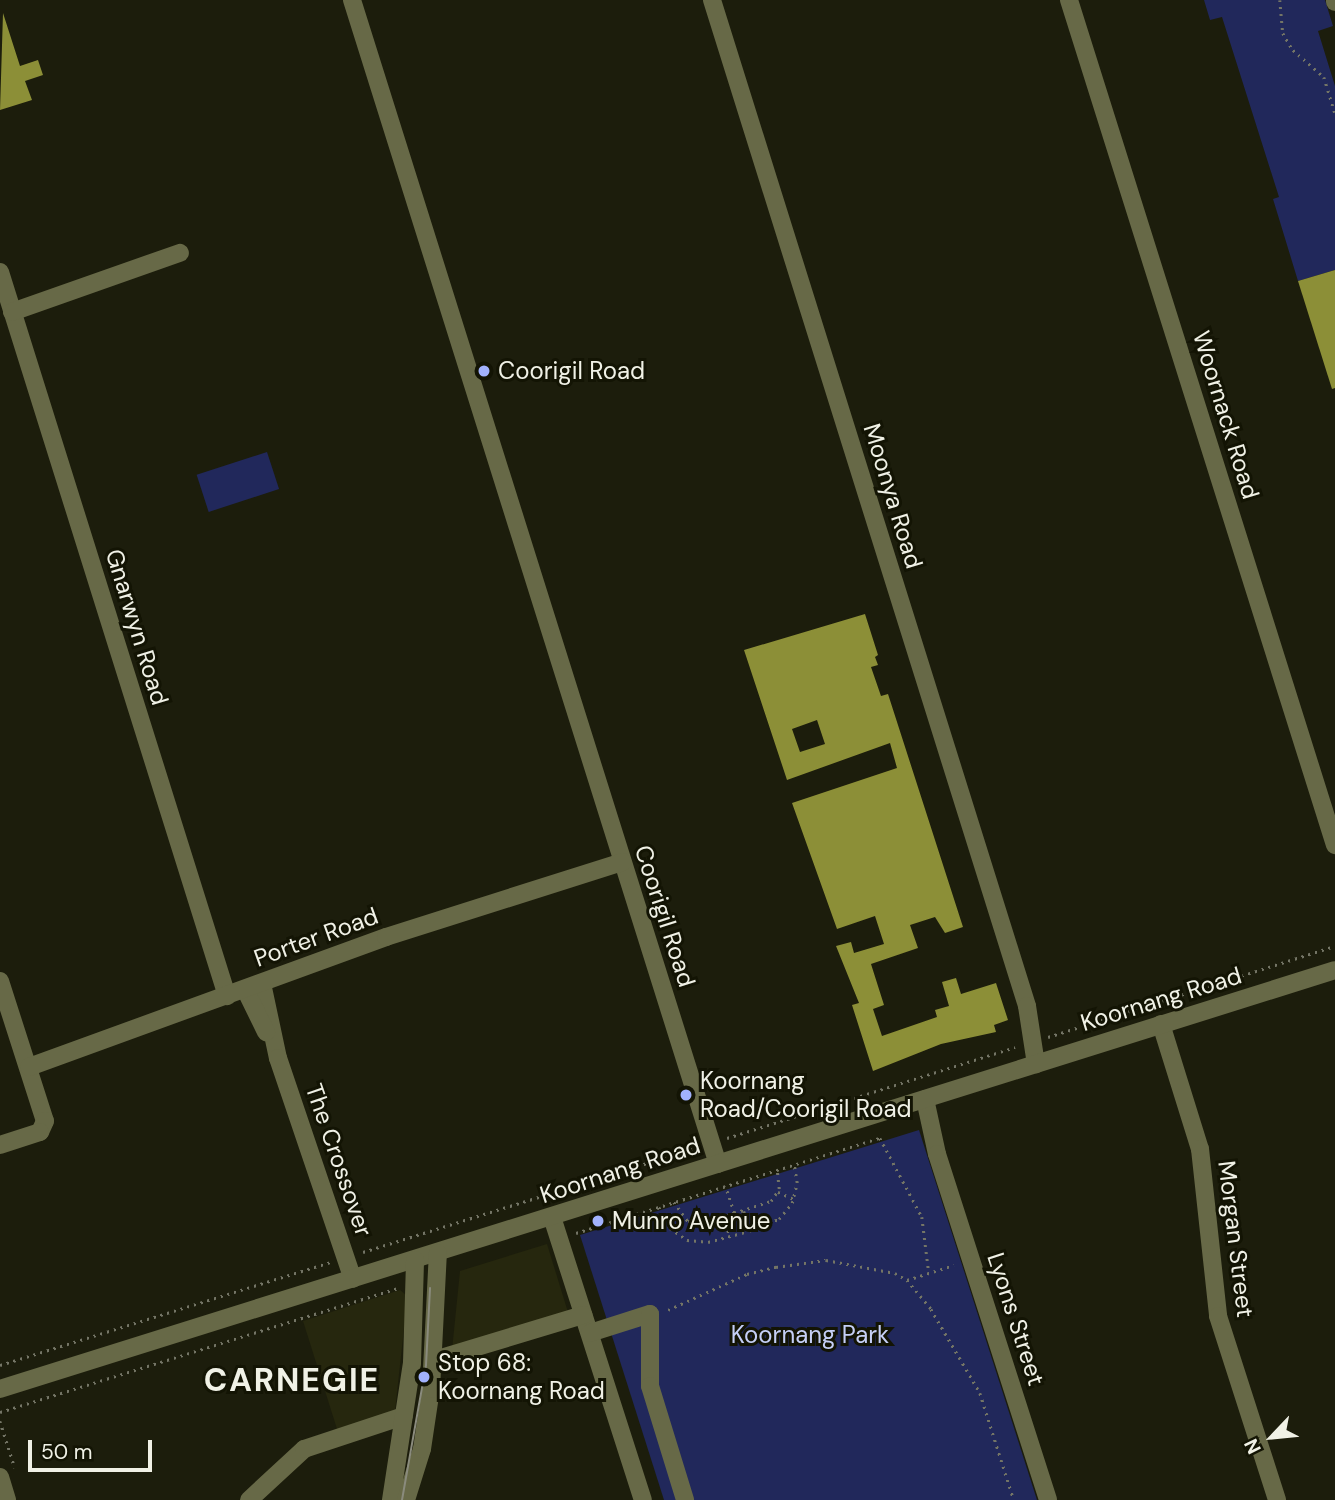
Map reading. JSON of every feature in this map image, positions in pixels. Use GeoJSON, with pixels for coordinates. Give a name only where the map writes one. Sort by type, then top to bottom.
{"type":"FeatureCollection","features":[{"type":"Feature","properties":{"kind":"street","name":"Coorigil Road"},"geometry":{"type":"LineString","coordinates":[[352,0],[718,1164]]}},
{"type":"Feature","properties":{"kind":"street","name":"Moonya Road"},"geometry":{"type":"LineString","coordinates":[[712,0],[1044,1061]]}},
{"type":"Feature","properties":{"kind":"street","name":"Woornack Road"},"geometry":{"type":"LineString","coordinates":[[1069,0],[1335,845]]}},
{"type":"Feature","properties":{"kind":"street"},"geometry":{"type":"LineString","coordinates":[[12,312],[180,253]]}},
{"type":"Feature","properties":{"kind":"street","name":"Gnarwyn Road"},"geometry":{"type":"LineString","coordinates":[[0,272],[227,996]]}},
{"type":"Feature","properties":{"kind":"street","name":"Porter Road"},"geometry":{"type":"LineString","coordinates":[[29,1066],[386,937],[622,862]]}},
{"type":"Feature","properties":{"kind":"street","name":"Koornang Road"},"geometry":{"type":"LineString","coordinates":[[0,1389],[1335,970]]}},
{"type":"Feature","properties":{"kind":"street"},"geometry":{"type":"LineString","coordinates":[[0,981],[29,1066],[45,1126],[34,1134],[0,1145]]}},
{"type":"Feature","properties":{"kind":"street","name":"The Crossover"},"geometry":{"type":"LineString","coordinates":[[253,986],[353,1279]]}},
{"type":"Feature","properties":{"kind":"street","name":"Morgan Street"},"geometry":{"type":"LineString","coordinates":[[1161,1024],[1200,1149],[1218,1316],[1277,1500]]}},
{"type":"Feature","properties":{"kind":"street","name":"Lyons Street"},"geometry":{"type":"LineString","coordinates":[[917,1102],[937,1154],[1048,1500]]}},
{"type":"Feature","properties":{"kind":"street"},"geometry":{"type":"LineString","coordinates":[[552,1217],[643,1500]]}},
{"type":"Feature","properties":{"kind":"street"},"geometry":{"type":"LineString","coordinates":[[405,1500],[422,1449],[435,1360],[438,1253]]}},
{"type":"Feature","properties":{"kind":"street"},"geometry":{"type":"LineString","coordinates":[[391,1500],[415,1328],[415,1260]]}},
{"type":"Feature","properties":{"kind":"street"},"geometry":{"type":"LineString","coordinates":[[590,1333],[650,1314],[650,1386],[685,1500]]}},
{"type":"Feature","properties":{"kind":"street"},"geometry":{"type":"LineString","coordinates":[[435,1360],[583,1315]]}},
{"type":"Feature","properties":{"kind":"street"},"geometry":{"type":"LineString","coordinates":[[249,1500],[304,1449],[404,1416]]}},
{"type":"Feature","properties":{"kind":"street"},"geometry":{"type":"LineString","coordinates":[[7,1500],[8,1475]]}},
{"type":"Feature","properties":{"kind":"path"},"geometry":{"type":"LineString","coordinates":[[1280,0],[1283,33],[1293,50],[1324,77],[1335,112]]}},
{"type":"Feature","properties":{"kind":"path"},"geometry":{"type":"LineString","coordinates":[[0,1365],[1335,946]]}},
{"type":"Feature","properties":{"kind":"path"},"geometry":{"type":"LineString","coordinates":[[559,1239],[880,1138],[922,1217],[929,1273]]}},
{"type":"Feature","properties":{"kind":"path"},"geometry":{"type":"LineString","coordinates":[[659,1207],[670,1228],[687,1240],[708,1242],[730,1237],[779,1219],[794,1199],[794,1165]]}},
{"type":"Feature","properties":{"kind":"path"},"geometry":{"type":"LineString","coordinates":[[674,1202],[688,1221],[706,1222],[771,1201],[778,1192],[777,1170]]}},
{"type":"Feature","properties":{"kind":"path"},"geometry":{"type":"LineString","coordinates":[[725,1186],[734,1213]]}},
{"type":"Feature","properties":{"kind":"path"},"geometry":{"type":"LineString","coordinates":[[778,1192],[794,1199]]}},
{"type":"Feature","properties":{"kind":"path"},"geometry":{"type":"LineString","coordinates":[[744,1210],[749,1231]]}},
{"type":"Feature","properties":{"kind":"path"},"geometry":{"type":"LineString","coordinates":[[724,1216],[730,1237]]}},
{"type":"Feature","properties":{"kind":"path"},"geometry":{"type":"LineString","coordinates":[[907,1280],[971,1259]]}},
{"type":"Feature","properties":{"kind":"path"},"geometry":{"type":"LineString","coordinates":[[650,1314],[762,1269],[826,1260],[895,1273],[907,1280],[930,1309],[980,1393],[1014,1500]]}},
{"type":"Feature","properties":{"kind":"path"},"geometry":{"type":"LineString","coordinates":[[0,1412],[406,1285]]}},
{"type":"Feature","properties":{"kind":"path"},"geometry":{"type":"LineString","coordinates":[[0,1421],[8,1475]]}},
{"type":"Feature","properties":{"kind":"shaded area"},"geometry":{"type":"Polygon","coordinates":[[[547,1244],[571,1322],[451,1360],[460,1271],[547,1244]]]}},
{"type":"Feature","properties":{"kind":"shaded area"},"geometry":{"type":"Polygon","coordinates":[[[400,1290],[406,1295],[406,1310],[395,1411],[337,1429],[303,1321],[400,1290]]]}},
{"type":"Feature","properties":{"kind":"green space"},"geometry":{"type":"Polygon","coordinates":[[[1204,0],[1325,0],[1333,26],[1318,31],[1335,86],[1335,270],[1298,281],[1273,199],[1279,197],[1222,17],[1210,20],[1204,0]]]}},
{"type":"Feature","properties":{"kind":"green space"},"geometry":{"type":"Polygon","coordinates":[[[267,452],[279,489],[209,512],[197,475],[267,452]]]}},
{"type":"Feature","properties":{"kind":"green space","name":"Koornang Park"},"geometry":{"type":"Polygon","coordinates":[[[919,1130],[1037,1500],[664,1500],[580,1235],[919,1130]]]}},
{"type":"Feature","properties":{"kind":"building"},"geometry":{"type":"Polygon","coordinates":[[[3,13],[20,66],[38,60],[43,75],[25,81],[32,100],[0,110],[3,13]]]}},
{"type":"Feature","properties":{"kind":"building"},"geometry":{"type":"Polygon","coordinates":[[[1335,270],[1335,388],[1332,389],[1298,281],[1335,270]]]}},
{"type":"Feature","properties":{"kind":"building"},"geometry":{"type":"Polygon","coordinates":[[[865,614],[878,655],[875,657],[878,665],[871,667],[881,696],[888,694],[963,927],[945,933],[935,917],[910,925],[918,948],[871,964],[884,1005],[873,1009],[882,1036],[937,1017],[935,1010],[949,1006],[942,982],[956,978],[961,994],[996,983],[1008,1020],[994,1025],[996,1032],[941,1044],[873,1071],[852,1005],[859,1003],[836,946],[851,942],[854,953],[884,944],[875,916],[837,929],[792,803],[897,768],[890,743],[787,780],[744,650],[865,614]],[[817,720],[792,729],[800,752],[825,744],[817,720]]]}},
{"type":"Feature","properties":{"kind":"tram line"},"geometry":{"type":"LineString","coordinates":[[402,1500],[426,1365],[430,1288]]}},
{"type":"Feature","properties":{"kind":"place","name":"Coorigil Road"},"geometry":{"type":"Point","coordinates":[484,371]}},
{"type":"Feature","properties":{"kind":"place","name":"Koornang Road/Coorigil Road"},"geometry":{"type":"Point","coordinates":[686,1095]}},
{"type":"Feature","properties":{"kind":"place","name":"Munro Avenue"},"geometry":{"type":"Point","coordinates":[598,1221]}},
{"type":"Feature","properties":{"kind":"place","name":"Stop 68: Koornang Road"},"geometry":{"type":"Point","coordinates":[424,1377]}},
{"type":"Feature","properties":{"kind":"district","name":"CARNEGIE"},"geometry":{"type":"Point","coordinates":[292,1380]}}]}
